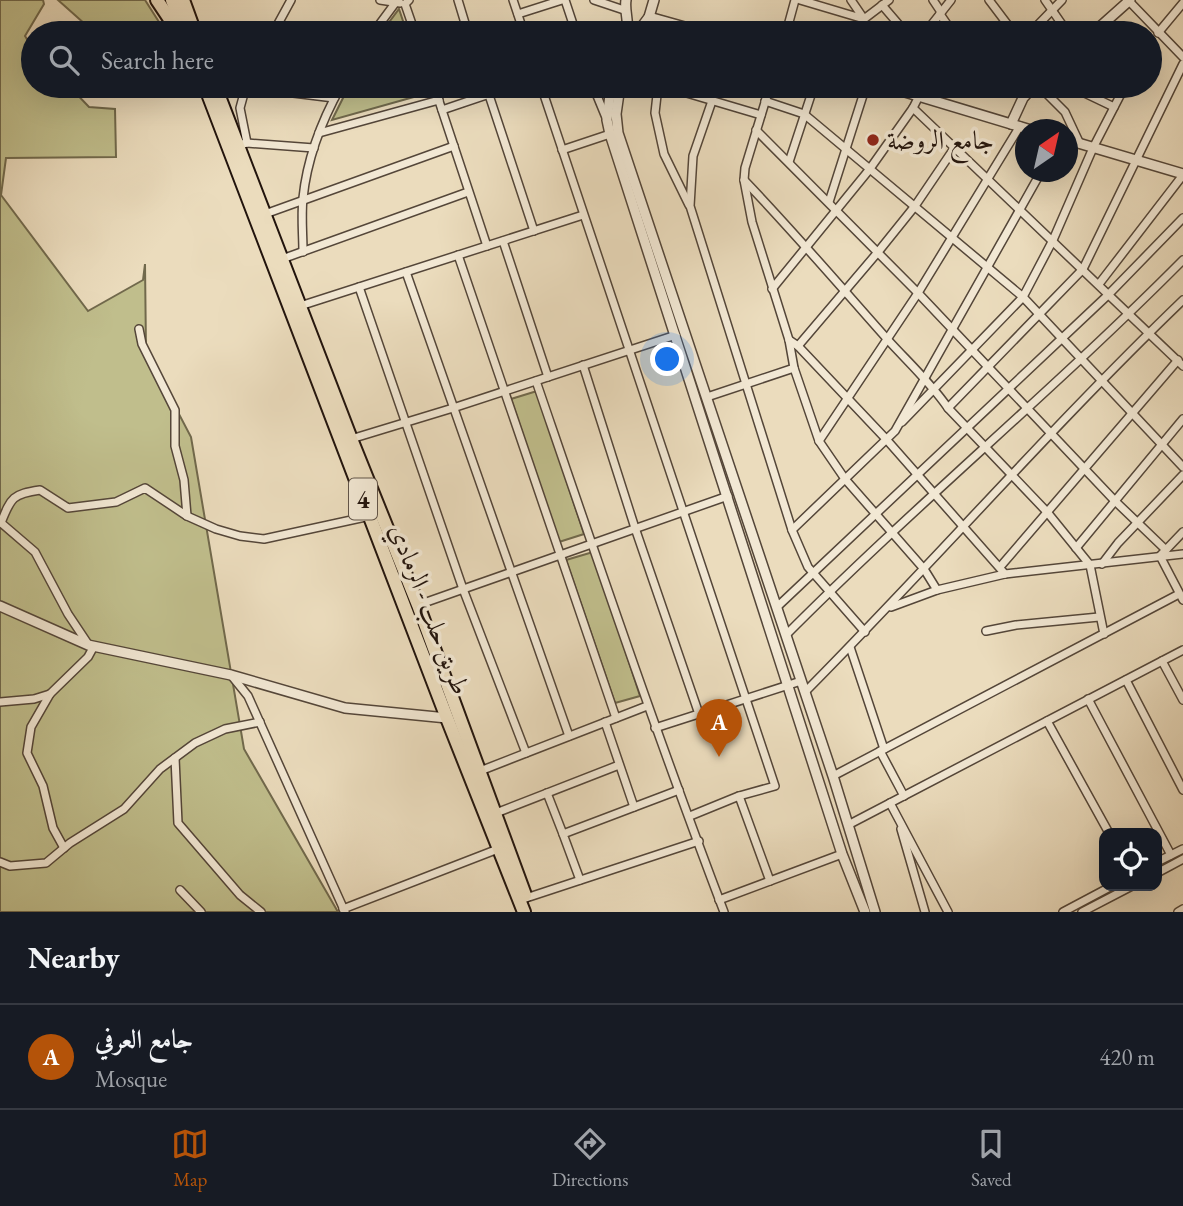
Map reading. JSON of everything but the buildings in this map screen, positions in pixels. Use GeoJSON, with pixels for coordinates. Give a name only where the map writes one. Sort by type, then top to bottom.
{"type":"FeatureCollection","features":[{"type":"Feature","properties":{"kind":"highway"},"geometry":{"type":"LineString","coordinates":[[157,0],[171,21]]}},
{"type":"Feature","properties":{"kind":"highway"},"geometry":{"type":"LineString","coordinates":[[172,0],[180,21]]}},
{"type":"Feature","properties":{"kind":"highway"},"geometry":{"type":"LineString","coordinates":[[183,0],[191,21]]}},
{"type":"Feature","properties":{"kind":"highway","name":"طريق حلب - الرمادي"},"geometry":{"type":"LineString","coordinates":[[217,98],[370,516],[524,912]]}},
{"type":"Feature","properties":{"kind":"highway","name":"طريق حلب - الرمادي"},"geometry":{"type":"LineString","coordinates":[[218,98],[243,144],[282,260],[418,605],[532,912]]}},
{"type":"Feature","properties":{"kind":"street"},"geometry":{"type":"LineString","coordinates":[[280,21],[291,0]]}},
{"type":"Feature","properties":{"kind":"street"},"geometry":{"type":"LineString","coordinates":[[380,0],[407,2],[412,21]]}},
{"type":"Feature","properties":{"kind":"street"},"geometry":{"type":"LineString","coordinates":[[458,0],[464,21]]}},
{"type":"Feature","properties":{"kind":"street"},"geometry":{"type":"LineString","coordinates":[[513,0],[520,21]]}},
{"type":"Feature","properties":{"kind":"street"},"geometry":{"type":"LineString","coordinates":[[518,14],[563,0],[571,21]]}},
{"type":"Feature","properties":{"kind":"street"},"geometry":{"type":"LineString","coordinates":[[594,0],[651,21]]}},
{"type":"Feature","properties":{"kind":"street"},"geometry":{"type":"LineString","coordinates":[[646,20],[654,0]]}},
{"type":"Feature","properties":{"kind":"street"},"geometry":{"type":"LineString","coordinates":[[790,21],[798,0],[864,19]]}},
{"type":"Feature","properties":{"kind":"street"},"geometry":{"type":"LineString","coordinates":[[851,0],[864,19]]}},
{"type":"Feature","properties":{"kind":"street"},"geometry":{"type":"LineString","coordinates":[[933,0],[946,21]]}},
{"type":"Feature","properties":{"kind":"street"},"geometry":{"type":"LineString","coordinates":[[935,21],[951,0]]}},
{"type":"Feature","properties":{"kind":"street"},"geometry":{"type":"LineString","coordinates":[[989,0],[1005,21]]}},
{"type":"Feature","properties":{"kind":"street"},"geometry":{"type":"LineString","coordinates":[[1045,0],[1060,21]]}},
{"type":"Feature","properties":{"kind":"street"},"geometry":{"type":"LineString","coordinates":[[1041,21],[1062,0]]}},
{"type":"Feature","properties":{"kind":"street"},"geometry":{"type":"LineString","coordinates":[[1106,21],[1129,0],[1147,21]]}},
{"type":"Feature","properties":{"kind":"street"},"geometry":{"type":"LineString","coordinates":[[382,21],[396,2]]}},
{"type":"Feature","properties":{"kind":"street"},"geometry":{"type":"LineString","coordinates":[[864,19],[885,2],[898,21]]}},
{"type":"Feature","properties":{"kind":"street"},"geometry":{"type":"LineString","coordinates":[[1162,25],[1183,3]]}},
{"type":"Feature","properties":{"kind":"street"},"geometry":{"type":"LineString","coordinates":[[1162,37],[1183,57]]}},
{"type":"Feature","properties":{"kind":"street"},"geometry":{"type":"LineString","coordinates":[[948,408],[1083,269],[1183,64]]}},
{"type":"Feature","properties":{"kind":"street"},"geometry":{"type":"LineString","coordinates":[[242,98],[240,108],[243,144],[314,148]]}},
{"type":"Feature","properties":{"kind":"street"},"geometry":{"type":"LineString","coordinates":[[303,252],[303,200],[314,148],[334,98]]}},
{"type":"Feature","properties":{"kind":"street"},"geometry":{"type":"LineString","coordinates":[[442,110],[469,98]]}},
{"type":"Feature","properties":{"kind":"street"},"geometry":{"type":"LineString","coordinates":[[490,98],[534,231]]}},
{"type":"Feature","properties":{"kind":"street"},"geometry":{"type":"LineString","coordinates":[[545,98],[681,512],[775,786],[739,796],[690,816]]}},
{"type":"Feature","properties":{"kind":"street"},"geometry":{"type":"LineString","coordinates":[[598,98],[842,854],[865,912]]}},
{"type":"Feature","properties":{"kind":"street"},"geometry":{"type":"LineString","coordinates":[[607,120],[610,98]]}},
{"type":"Feature","properties":{"kind":"street"},"geometry":{"type":"LineString","coordinates":[[618,98],[618,133],[833,776],[875,912]]}},
{"type":"Feature","properties":{"kind":"street"},"geometry":{"type":"LineString","coordinates":[[658,98],[655,113],[664,154],[690,206],[792,530],[808,567],[865,632]]}},
{"type":"Feature","properties":{"kind":"street"},"geometry":{"type":"LineString","coordinates":[[702,98],[761,115]]}},
{"type":"Feature","properties":{"kind":"street"},"geometry":{"type":"LineString","coordinates":[[766,98],[745,168],[744,180],[752,222],[789,340],[794,368],[819,441],[845,479],[924,569],[937,590]]}},
{"type":"Feature","properties":{"kind":"street"},"geometry":{"type":"LineString","coordinates":[[789,162],[810,98]]}},
{"type":"Feature","properties":{"kind":"street"},"geometry":{"type":"LineString","coordinates":[[830,202],[862,98]]}},
{"type":"Feature","properties":{"kind":"street"},"geometry":{"type":"LineString","coordinates":[[772,289],[869,170],[918,98]]}},
{"type":"Feature","properties":{"kind":"street"},"geometry":{"type":"LineString","coordinates":[[819,441],[918,293],[988,179],[1015,125],[926,98]]}},
{"type":"Feature","properties":{"kind":"street"},"geometry":{"type":"LineString","coordinates":[[1017,119],[1024,98]]}},
{"type":"Feature","properties":{"kind":"street"},"geometry":{"type":"LineString","coordinates":[[1049,98],[1065,112],[1080,144],[1183,174],[1099,284]]}},
{"type":"Feature","properties":{"kind":"street"},"geometry":{"type":"LineString","coordinates":[[1095,98],[1114,107]]}},
{"type":"Feature","properties":{"kind":"street"},"geometry":{"type":"LineString","coordinates":[[792,530],[895,430],[1023,297],[1053,240],[1093,148],[1119,98]]}},
{"type":"Feature","properties":{"kind":"street"},"geometry":{"type":"LineString","coordinates":[[319,133],[439,100],[486,246]]}},
{"type":"Feature","properties":{"kind":"street"},"geometry":{"type":"LineString","coordinates":[[690,206],[693,156],[712,101]]}},
{"type":"Feature","properties":{"kind":"street"},"geometry":{"type":"LineString","coordinates":[[765,101],[804,114],[1023,297],[1183,467]]}},
{"type":"Feature","properties":{"kind":"street"},"geometry":{"type":"LineString","coordinates":[[913,108],[1179,361]]}},
{"type":"Feature","properties":{"kind":"street"},"geometry":{"type":"LineString","coordinates":[[756,130],[830,202],[1137,522],[1163,553],[1181,597],[1104,634],[833,776]]}},
{"type":"Feature","properties":{"kind":"street"},"geometry":{"type":"LineString","coordinates":[[562,150],[610,134]]}},
{"type":"Feature","properties":{"kind":"street"},"geometry":{"type":"LineString","coordinates":[[265,214],[453,146]]}},
{"type":"Feature","properties":{"kind":"street"},"geometry":{"type":"LineString","coordinates":[[798,346],[915,206],[955,148]]}},
{"type":"Feature","properties":{"kind":"street"},"geometry":{"type":"LineString","coordinates":[[744,180],[807,245],[924,380],[935,389],[966,428],[1047,512],[1090,565],[1104,634]]}},
{"type":"Feature","properties":{"kind":"street"},"geometry":{"type":"LineString","coordinates":[[895,430],[1036,182]]}},
{"type":"Feature","properties":{"kind":"street"},"geometry":{"type":"LineString","coordinates":[[282,260],[468,192]]}},
{"type":"Feature","properties":{"kind":"street"},"geometry":{"type":"LineString","coordinates":[[300,306],[583,215]]}},
{"type":"Feature","properties":{"kind":"street"},"geometry":{"type":"LineString","coordinates":[[777,607],[1109,294],[1183,218]]}},
{"type":"Feature","properties":{"kind":"street"},"geometry":{"type":"LineString","coordinates":[[503,241],[548,377]]}},
{"type":"Feature","properties":{"kind":"street"},"geometry":{"type":"LineString","coordinates":[[457,255],[616,718]]}},
{"type":"Feature","properties":{"kind":"street"},"geometry":{"type":"LineString","coordinates":[[786,635],[829,591],[1130,313],[1183,260]]}},
{"type":"Feature","properties":{"kind":"street"},"geometry":{"type":"LineString","coordinates":[[406,272],[569,736]]}},
{"type":"Feature","properties":{"kind":"street"},"geometry":{"type":"LineString","coordinates":[[359,287],[463,589],[526,753]]}},
{"type":"Feature","properties":{"kind":"street"},"geometry":{"type":"LineString","coordinates":[[805,692],[1102,380],[1183,300]]}},
{"type":"Feature","properties":{"kind":"street"},"geometry":{"type":"LineString","coordinates":[[139,329],[142,344],[175,410],[175,446],[184,480],[187,516]]}},
{"type":"Feature","properties":{"kind":"street"},"geometry":{"type":"LineString","coordinates":[[351,439],[676,335]]}},
{"type":"Feature","properties":{"kind":"street"},"geometry":{"type":"LineString","coordinates":[[789,340],[798,346],[886,439],[1003,570]]}},
{"type":"Feature","properties":{"kind":"street"},"geometry":{"type":"LineString","coordinates":[[1003,570],[1084,468],[1179,361],[1183,350]]}},
{"type":"Feature","properties":{"kind":"street"},"geometry":{"type":"LineString","coordinates":[[583,365],[699,714]]}},
{"type":"Feature","properties":{"kind":"street"},"geometry":{"type":"LineString","coordinates":[[707,397],[794,368]]}},
{"type":"Feature","properties":{"kind":"street"},"geometry":{"type":"LineString","coordinates":[[536,381],[647,706],[724,912]]}},
{"type":"Feature","properties":{"kind":"street"},"geometry":{"type":"LineString","coordinates":[[1076,548],[1183,419]]}},
{"type":"Feature","properties":{"kind":"street"},"geometry":{"type":"LineString","coordinates":[[1102,564],[1137,522],[1183,475]]}},
{"type":"Feature","properties":{"kind":"street"},"geometry":{"type":"LineString","coordinates":[[91,645],[68,614],[35,552],[1,523],[9,502],[18,493],[40,490],[68,508],[116,502],[145,488],[187,516],[216,529],[264,539],[370,516]]}},
{"type":"Feature","properties":{"kind":"street"},"geometry":{"type":"LineString","coordinates":[[418,605],[728,496]]}},
{"type":"Feature","properties":{"kind":"street"},"geometry":{"type":"LineString","coordinates":[[1163,553],[1183,532]]}},
{"type":"Feature","properties":{"kind":"street"},"geometry":{"type":"LineString","coordinates":[[887,608],[1003,570],[1102,564],[1163,553],[1183,554]]}},
{"type":"Feature","properties":{"kind":"street"},"geometry":{"type":"LineString","coordinates":[[0,607],[91,645],[231,675],[345,708],[447,718]]}},
{"type":"Feature","properties":{"kind":"street"},"geometry":{"type":"LineString","coordinates":[[986,631],[1016,625],[1099,617]]}},
{"type":"Feature","properties":{"kind":"street"},"geometry":{"type":"LineString","coordinates":[[64,848],[53,828],[43,786],[27,752],[31,727],[50,694],[88,657],[91,645]]}},
{"type":"Feature","properties":{"kind":"street"},"geometry":{"type":"LineString","coordinates":[[850,647],[882,750],[904,796]]}},
{"type":"Feature","properties":{"kind":"street"},"geometry":{"type":"LineString","coordinates":[[848,825],[1183,650]]}},
{"type":"Feature","properties":{"kind":"street"},"geometry":{"type":"LineString","coordinates":[[1162,661],[1183,700]]}},
{"type":"Feature","properties":{"kind":"street"},"geometry":{"type":"LineString","coordinates":[[231,675],[248,696],[344,910],[498,849]]}},
{"type":"Feature","properties":{"kind":"street"},"geometry":{"type":"LineString","coordinates":[[1126,680],[1183,790]]}},
{"type":"Feature","properties":{"kind":"street"},"geometry":{"type":"LineString","coordinates":[[655,728],[801,681]]}},
{"type":"Feature","properties":{"kind":"street"},"geometry":{"type":"LineString","coordinates":[[0,702],[34,699],[50,694]]}},
{"type":"Feature","properties":{"kind":"street"},"geometry":{"type":"LineString","coordinates":[[1088,699],[1171,855]]}},
{"type":"Feature","properties":{"kind":"street"},"geometry":{"type":"LineString","coordinates":[[480,771],[647,706]]}},
{"type":"Feature","properties":{"kind":"street"},"geometry":{"type":"LineString","coordinates":[[1047,721],[1106,828]]}},
{"type":"Feature","properties":{"kind":"street"},"geometry":{"type":"LineString","coordinates":[[605,722],[634,807]]}},
{"type":"Feature","properties":{"kind":"street"},"geometry":{"type":"LineString","coordinates":[[0,862],[10,866],[46,863],[124,809],[160,769],[195,743],[225,729],[260,723]]}},
{"type":"Feature","properties":{"kind":"street"},"geometry":{"type":"LineString","coordinates":[[175,758],[178,823],[240,895],[261,912]]}},
{"type":"Feature","properties":{"kind":"street"},"geometry":{"type":"LineString","coordinates":[[496,813],[620,765]]}},
{"type":"Feature","properties":{"kind":"street"},"geometry":{"type":"LineString","coordinates":[[563,834],[678,790]]}},
{"type":"Feature","properties":{"kind":"street"},"geometry":{"type":"LineString","coordinates":[[547,793],[580,880]]}},
{"type":"Feature","properties":{"kind":"street"},"geometry":{"type":"LineString","coordinates":[[739,796],[770,881]]}},
{"type":"Feature","properties":{"kind":"street"},"geometry":{"type":"LineString","coordinates":[[890,803],[948,912]]}},
{"type":"Feature","properties":{"kind":"street"},"geometry":{"type":"LineString","coordinates":[[899,821],[925,912]]}},
{"type":"Feature","properties":{"kind":"street"},"geometry":{"type":"LineString","coordinates":[[526,898],[699,841]]}},
{"type":"Feature","properties":{"kind":"street"},"geometry":{"type":"LineString","coordinates":[[1162,860],[1183,849]]}},
{"type":"Feature","properties":{"kind":"street"},"geometry":{"type":"LineString","coordinates":[[719,900],[842,854]]}},
{"type":"Feature","properties":{"kind":"street"},"geometry":{"type":"LineString","coordinates":[[1162,870],[1183,859]]}},
{"type":"Feature","properties":{"kind":"street"},"geometry":{"type":"LineString","coordinates":[[180,890],[201,912]]}},
{"type":"Feature","properties":{"kind":"street"},"geometry":{"type":"LineString","coordinates":[[1063,912],[1103,891]]}},
{"type":"Feature","properties":{"kind":"street"},"geometry":{"type":"LineString","coordinates":[[1082,912],[1122,891]]}},
{"type":"Feature","properties":{"kind":"street"},"geometry":{"type":"LineString","coordinates":[[1178,912],[1183,909]]}},
{"type":"Feature","properties":{"kind":"shaded area"},"geometry":{"type":"Polygon","coordinates":[[[0,0],[43,0],[44,4],[34,21],[21,21],[21,98],[80,98],[89,107],[115,109],[116,157],[6,158],[1,195],[88,311],[143,280],[145,264],[146,351],[191,437],[244,749],[338,912],[0,912],[0,0]]]}},
{"type":"Feature","properties":{"kind":"shaded area"},"geometry":{"type":"Polygon","coordinates":[[[58,0],[145,0],[158,21],[82,21],[58,0]]]}},
{"type":"Feature","properties":{"kind":"shaded area"},"geometry":{"type":"Polygon","coordinates":[[[399,9],[403,21],[390,21],[399,9]]]}},
{"type":"Feature","properties":{"kind":"shaded area"},"geometry":{"type":"Polygon","coordinates":[[[343,98],[410,98],[332,120],[343,98]]]}},
{"type":"Feature","properties":{"kind":"shaded area"},"geometry":{"type":"Polygon","coordinates":[[[537,391],[584,534],[559,542],[511,399],[537,391]]]}},
{"type":"Feature","properties":{"kind":"shaded area"},"geometry":{"type":"Polygon","coordinates":[[[593,552],[640,696],[615,703],[566,560],[593,552]]]}},
{"type":"Feature","properties":{"kind":"place","name":"جامع الروضة"},"geometry":{"type":"Point","coordinates":[873,140]}},
{"type":"Feature","properties":{"kind":"place","name":"جامع العرفي"},"geometry":{"type":"Point","coordinates":[719,757]}}]}
